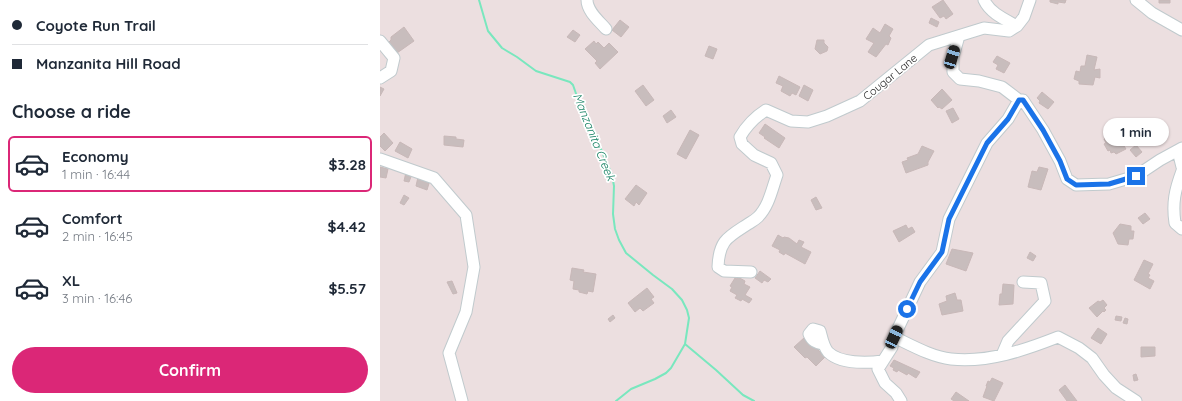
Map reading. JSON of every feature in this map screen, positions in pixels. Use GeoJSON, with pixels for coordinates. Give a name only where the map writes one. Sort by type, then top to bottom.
{"type":"FeatureCollection","features":[{"type":"Feature","properties":{"kind":"street"},"geometry":{"type":"LineString","coordinates":[[587,0],[587,4],[606,29]]}},
{"type":"Feature","properties":{"kind":"street"},"geometry":{"type":"LineString","coordinates":[[984,0],[988,8],[1000,17],[1017,26],[1024,17],[1030,0]]}},
{"type":"Feature","properties":{"kind":"street"},"geometry":{"type":"LineString","coordinates":[[1136,0],[1152,13],[1182,30]]}},
{"type":"Feature","properties":{"kind":"street","name":"Cougar Lane"},"geometry":{"type":"LineString","coordinates":[[750,272],[724,271],[718,267],[718,255],[726,238],[758,217],[767,206],[771,191],[778,175],[771,163],[754,154],[742,144],[740,136],[756,116],[766,110],[791,121],[808,122],[827,116],[860,101],[929,45],[984,28],[1009,31],[1017,26]]}},
{"type":"Feature","properties":{"kind":"street"},"geometry":{"type":"LineString","coordinates":[[959,36],[952,57],[953,72],[960,79],[1002,88],[1021,100],[1043,130],[1060,161],[1067,179],[1076,185],[1109,184],[1136,176],[1160,160],[1180,150],[1182,167]]}},
{"type":"Feature","properties":{"kind":"street"},"geometry":{"type":"LineString","coordinates":[[380,40],[394,58],[391,71],[380,78]]}},
{"type":"Feature","properties":{"kind":"street"},"geometry":{"type":"LineString","coordinates":[[901,401],[884,383],[878,369],[892,347],[894,337],[920,282],[942,252],[949,219],[987,143],[1008,119],[1021,100]]}},
{"type":"Feature","properties":{"kind":"street"},"geometry":{"type":"LineString","coordinates":[[380,159],[434,178],[466,215],[474,267],[466,312],[449,352],[462,401]]}},
{"type":"Feature","properties":{"kind":"street"},"geometry":{"type":"LineString","coordinates":[[1182,171],[1178,182],[1173,207],[1175,223],[1182,229]]}},
{"type":"Feature","properties":{"kind":"street"},"geometry":{"type":"LineString","coordinates":[[1002,356],[1008,342],[1045,301],[1041,283],[1023,282]]}},
{"type":"Feature","properties":{"kind":"street"},"geometry":{"type":"LineString","coordinates":[[894,337],[924,351],[950,359],[978,359],[1002,356],[1058,337],[1079,348],[1092,358],[1104,375],[1116,388],[1136,401]]}},
{"type":"Feature","properties":{"kind":"street"},"geometry":{"type":"LineString","coordinates":[[823,344],[828,351],[838,359],[871,362],[883,361]]}},
{"type":"Feature","properties":{"kind":"building"},"geometry":{"type":"Polygon","coordinates":[[[943,0],[953,14],[946,19],[944,16],[940,18],[932,7],[943,0]]]}},
{"type":"Feature","properties":{"kind":"building"},"geometry":{"type":"Polygon","coordinates":[[[1050,0],[1066,0],[1065,3],[1058,2],[1058,4],[1050,2],[1050,0]]]}},
{"type":"Feature","properties":{"kind":"building"},"geometry":{"type":"Polygon","coordinates":[[[1159,0],[1170,0],[1170,3],[1159,3],[1159,0]]]}},
{"type":"Feature","properties":{"kind":"building"},"geometry":{"type":"Polygon","coordinates":[[[931,18],[939,22],[937,27],[929,23],[931,18]]]}},
{"type":"Feature","properties":{"kind":"building"},"geometry":{"type":"Polygon","coordinates":[[[620,20],[629,27],[621,37],[612,30],[620,20]]]}},
{"type":"Feature","properties":{"kind":"building"},"geometry":{"type":"Polygon","coordinates":[[[885,24],[893,29],[889,36],[891,38],[888,45],[886,44],[876,57],[868,52],[874,43],[866,39],[873,28],[880,33],[885,24]]]}},
{"type":"Feature","properties":{"kind":"building"},"geometry":{"type":"Polygon","coordinates":[[[404,27],[414,41],[397,53],[389,42],[391,37],[404,27]]]}},
{"type":"Feature","properties":{"kind":"building"},"geometry":{"type":"Polygon","coordinates":[[[573,30],[580,35],[575,42],[567,37],[573,30]]]}},
{"type":"Feature","properties":{"kind":"building"},"geometry":{"type":"Polygon","coordinates":[[[817,40],[824,40],[824,43],[828,47],[827,51],[820,54],[815,49],[817,40]]]}},
{"type":"Feature","properties":{"kind":"building"},"geometry":{"type":"Polygon","coordinates":[[[594,41],[596,44],[598,42],[604,48],[609,43],[618,52],[600,69],[595,63],[597,61],[585,49],[594,41]]]}},
{"type":"Feature","properties":{"kind":"building"},"geometry":{"type":"Polygon","coordinates":[[[709,46],[717,49],[713,59],[705,56],[709,46]]]}},
{"type":"Feature","properties":{"kind":"building"},"geometry":{"type":"Polygon","coordinates":[[[1087,55],[1097,57],[1094,70],[1100,69],[1100,78],[1095,77],[1093,85],[1079,84],[1079,81],[1074,79],[1076,71],[1080,72],[1081,66],[1085,66],[1087,55]]]}},
{"type":"Feature","properties":{"kind":"building"},"geometry":{"type":"Polygon","coordinates":[[[997,56],[1010,63],[1004,73],[996,69],[998,65],[993,62],[997,56]]]}},
{"type":"Feature","properties":{"kind":"building"},"geometry":{"type":"Polygon","coordinates":[[[779,76],[800,87],[796,95],[792,93],[790,96],[781,91],[783,86],[776,83],[779,76]]]}},
{"type":"Feature","properties":{"kind":"building"},"geometry":{"type":"Polygon","coordinates":[[[643,85],[654,100],[646,106],[635,91],[643,85]]]}},
{"type":"Feature","properties":{"kind":"building"},"geometry":{"type":"Polygon","coordinates":[[[804,85],[813,90],[808,101],[799,96],[804,85]]]}},
{"type":"Feature","properties":{"kind":"building"},"geometry":{"type":"Polygon","coordinates":[[[380,87],[384,89],[380,96],[380,87]]]}},
{"type":"Feature","properties":{"kind":"building"},"geometry":{"type":"Polygon","coordinates":[[[942,89],[952,100],[942,109],[939,107],[938,108],[931,100],[942,89]]]}},
{"type":"Feature","properties":{"kind":"building"},"geometry":{"type":"Polygon","coordinates":[[[1042,92],[1054,102],[1048,109],[1039,103],[1040,101],[1037,98],[1042,92]]]}},
{"type":"Feature","properties":{"kind":"building"},"geometry":{"type":"Polygon","coordinates":[[[953,108],[959,119],[952,123],[946,111],[953,108]]]}},
{"type":"Feature","properties":{"kind":"building"},"geometry":{"type":"Polygon","coordinates":[[[671,110],[676,117],[667,123],[663,116],[671,110]]]}},
{"type":"Feature","properties":{"kind":"building"},"geometry":{"type":"Polygon","coordinates":[[[765,124],[785,138],[779,148],[759,133],[765,124]]]}},
{"type":"Feature","properties":{"kind":"building"},"geometry":{"type":"Polygon","coordinates":[[[690,130],[699,135],[686,159],[677,154],[690,130]]]}},
{"type":"Feature","properties":{"kind":"building"},"geometry":{"type":"Polygon","coordinates":[[[384,133],[393,143],[385,151],[380,146],[380,137],[384,133]]]}},
{"type":"Feature","properties":{"kind":"building"},"geometry":{"type":"Polygon","coordinates":[[[1124,134],[1129,142],[1124,146],[1126,149],[1116,154],[1114,152],[1111,153],[1110,150],[1108,151],[1104,144],[1106,143],[1104,139],[1115,135],[1117,138],[1124,134]]]}},
{"type":"Feature","properties":{"kind":"building"},"geometry":{"type":"Polygon","coordinates":[[[444,136],[456,137],[456,139],[464,140],[463,147],[444,145],[444,136]]]}},
{"type":"Feature","properties":{"kind":"building"},"geometry":{"type":"Polygon","coordinates":[[[400,142],[412,149],[408,158],[395,151],[400,142]]]}},
{"type":"Feature","properties":{"kind":"building"},"geometry":{"type":"Polygon","coordinates":[[[1136,145],[1142,152],[1136,157],[1130,150],[1136,145]]]}},
{"type":"Feature","properties":{"kind":"building"},"geometry":{"type":"Polygon","coordinates":[[[922,146],[934,151],[928,165],[906,173],[902,162],[908,160],[907,158],[918,154],[922,146]]]}},
{"type":"Feature","properties":{"kind":"building"},"geometry":{"type":"Polygon","coordinates":[[[380,167],[388,169],[386,178],[380,177],[380,167]]]}},
{"type":"Feature","properties":{"kind":"building"},"geometry":{"type":"Polygon","coordinates":[[[1039,167],[1048,169],[1041,190],[1028,187],[1032,171],[1037,172],[1039,167]]]}},
{"type":"Feature","properties":{"kind":"building"},"geometry":{"type":"Polygon","coordinates":[[[406,172],[412,174],[409,182],[404,181],[406,172]]]}},
{"type":"Feature","properties":{"kind":"building"},"geometry":{"type":"Polygon","coordinates":[[[418,177],[430,180],[427,190],[416,186],[418,177]]]}},
{"type":"Feature","properties":{"kind":"building"},"geometry":{"type":"Polygon","coordinates":[[[636,185],[647,193],[639,205],[636,202],[634,206],[625,199],[636,185]]]}},
{"type":"Feature","properties":{"kind":"building"},"geometry":{"type":"Polygon","coordinates":[[[404,195],[409,198],[404,205],[400,203],[404,195]]]}},
{"type":"Feature","properties":{"kind":"building"},"geometry":{"type":"Polygon","coordinates":[[[816,197],[822,208],[816,210],[811,200],[816,197]]]}},
{"type":"Feature","properties":{"kind":"building"},"geometry":{"type":"Polygon","coordinates":[[[1145,213],[1150,219],[1143,224],[1138,218],[1145,213]]]}},
{"type":"Feature","properties":{"kind":"building"},"geometry":{"type":"Polygon","coordinates":[[[1120,224],[1131,226],[1131,231],[1134,231],[1133,239],[1129,239],[1128,245],[1118,244],[1113,233],[1120,224]]]}},
{"type":"Feature","properties":{"kind":"building"},"geometry":{"type":"Polygon","coordinates":[[[906,225],[908,229],[912,227],[915,232],[899,242],[893,231],[906,225]]]}},
{"type":"Feature","properties":{"kind":"building"},"geometry":{"type":"Polygon","coordinates":[[[778,235],[783,238],[789,238],[797,244],[799,240],[804,242],[801,247],[811,252],[805,264],[785,253],[784,255],[779,252],[780,250],[772,246],[778,235]]]}},
{"type":"Feature","properties":{"kind":"building"},"geometry":{"type":"Polygon","coordinates":[[[952,249],[973,253],[966,271],[946,264],[952,249]]]}},
{"type":"Feature","properties":{"kind":"building"},"geometry":{"type":"Polygon","coordinates":[[[1030,252],[1036,256],[1033,261],[1027,258],[1030,252]]]}},
{"type":"Feature","properties":{"kind":"building"},"geometry":{"type":"Polygon","coordinates":[[[1144,260],[1153,264],[1148,274],[1150,275],[1148,278],[1154,281],[1150,289],[1134,280],[1144,260]]]}},
{"type":"Feature","properties":{"kind":"building"},"geometry":{"type":"Polygon","coordinates":[[[572,268],[584,270],[583,272],[596,274],[593,292],[588,291],[587,294],[573,289],[574,281],[570,280],[572,268]]]}},
{"type":"Feature","properties":{"kind":"building"},"geometry":{"type":"Polygon","coordinates":[[[760,271],[771,279],[768,282],[764,280],[762,283],[755,278],[760,271]]]}},
{"type":"Feature","properties":{"kind":"building"},"geometry":{"type":"Polygon","coordinates":[[[738,277],[745,281],[744,284],[750,287],[745,295],[752,299],[749,303],[742,299],[741,301],[735,298],[737,295],[730,291],[732,287],[730,286],[735,278],[737,279],[738,277]]]}},
{"type":"Feature","properties":{"kind":"building"},"geometry":{"type":"Polygon","coordinates":[[[452,281],[457,293],[453,294],[447,282],[452,281]]]}},
{"type":"Feature","properties":{"kind":"building"},"geometry":{"type":"Polygon","coordinates":[[[1003,284],[1014,285],[1013,304],[999,305],[1003,284]]]}},
{"type":"Feature","properties":{"kind":"building"},"geometry":{"type":"Polygon","coordinates":[[[647,288],[654,297],[651,299],[654,303],[643,311],[640,308],[635,312],[628,303],[647,288]]]}},
{"type":"Feature","properties":{"kind":"building"},"geometry":{"type":"Polygon","coordinates":[[[955,293],[957,300],[961,300],[963,311],[942,315],[939,304],[947,301],[946,296],[955,293]]]}},
{"type":"Feature","properties":{"kind":"building"},"geometry":{"type":"Polygon","coordinates":[[[1103,300],[1107,305],[1104,308],[1106,310],[1097,317],[1089,308],[1098,301],[1100,302],[1103,300]]]}},
{"type":"Feature","properties":{"kind":"building"},"geometry":{"type":"Polygon","coordinates":[[[613,315],[615,318],[610,322],[608,319],[613,315]]]}},
{"type":"Feature","properties":{"kind":"building"},"geometry":{"type":"Polygon","coordinates":[[[1116,316],[1122,317],[1121,321],[1115,320],[1116,316]]]}},
{"type":"Feature","properties":{"kind":"building"},"geometry":{"type":"Polygon","coordinates":[[[1125,318],[1128,319],[1127,324],[1123,323],[1125,318]]]}},
{"type":"Feature","properties":{"kind":"building"},"geometry":{"type":"Polygon","coordinates":[[[1098,328],[1107,334],[1101,344],[1091,338],[1098,328]]]}},
{"type":"Feature","properties":{"kind":"building"},"geometry":{"type":"Polygon","coordinates":[[[805,337],[825,357],[816,366],[794,347],[805,337]]]}},
{"type":"Feature","properties":{"kind":"building"},"geometry":{"type":"Polygon","coordinates":[[[1141,347],[1155,347],[1155,356],[1141,357],[1141,347]]]}},
{"type":"Feature","properties":{"kind":"building"},"geometry":{"type":"Polygon","coordinates":[[[894,360],[920,372],[916,378],[908,373],[907,375],[898,370],[897,372],[890,366],[894,360]]]}},
{"type":"Feature","properties":{"kind":"building"},"geometry":{"type":"Polygon","coordinates":[[[1136,374],[1138,380],[1134,381],[1133,375],[1136,374]]]}},
{"type":"Feature","properties":{"kind":"building"},"geometry":{"type":"Polygon","coordinates":[[[992,378],[1003,383],[994,401],[983,397],[988,381],[990,382],[992,378]]]}},
{"type":"Feature","properties":{"kind":"building"},"geometry":{"type":"Polygon","coordinates":[[[1065,385],[1077,401],[1067,401],[1059,390],[1065,385]]]}},
{"type":"Feature","properties":{"kind":"building"},"geometry":{"type":"Polygon","coordinates":[[[956,392],[969,401],[954,401],[951,399],[956,392]]]}},
{"type":"Feature","properties":{"kind":"waterway","name":"Manzanita Creek"},"geometry":{"type":"LineString","coordinates":[[479,0],[488,31],[502,48],[536,71],[570,82],[573,85],[582,111],[591,126],[612,175],[614,186],[613,214],[615,229],[619,240],[626,253],[672,289],[682,300],[687,310],[689,318],[685,344],[671,368],[666,373],[655,379],[631,389],[616,401]]}},
{"type":"Feature","properties":{"kind":"waterway"},"geometry":{"type":"LineString","coordinates":[[685,344],[743,395],[754,401]]}},
{"type":"Feature","properties":{"kind":"route"},"geometry":{"type":"LineString","coordinates":[[907,309],[920,282],[942,252],[949,219],[987,143],[1008,119],[1019,100],[1023,100],[1043,130],[1060,161],[1067,179],[1076,185],[1109,184],[1136,176]]}}]}
